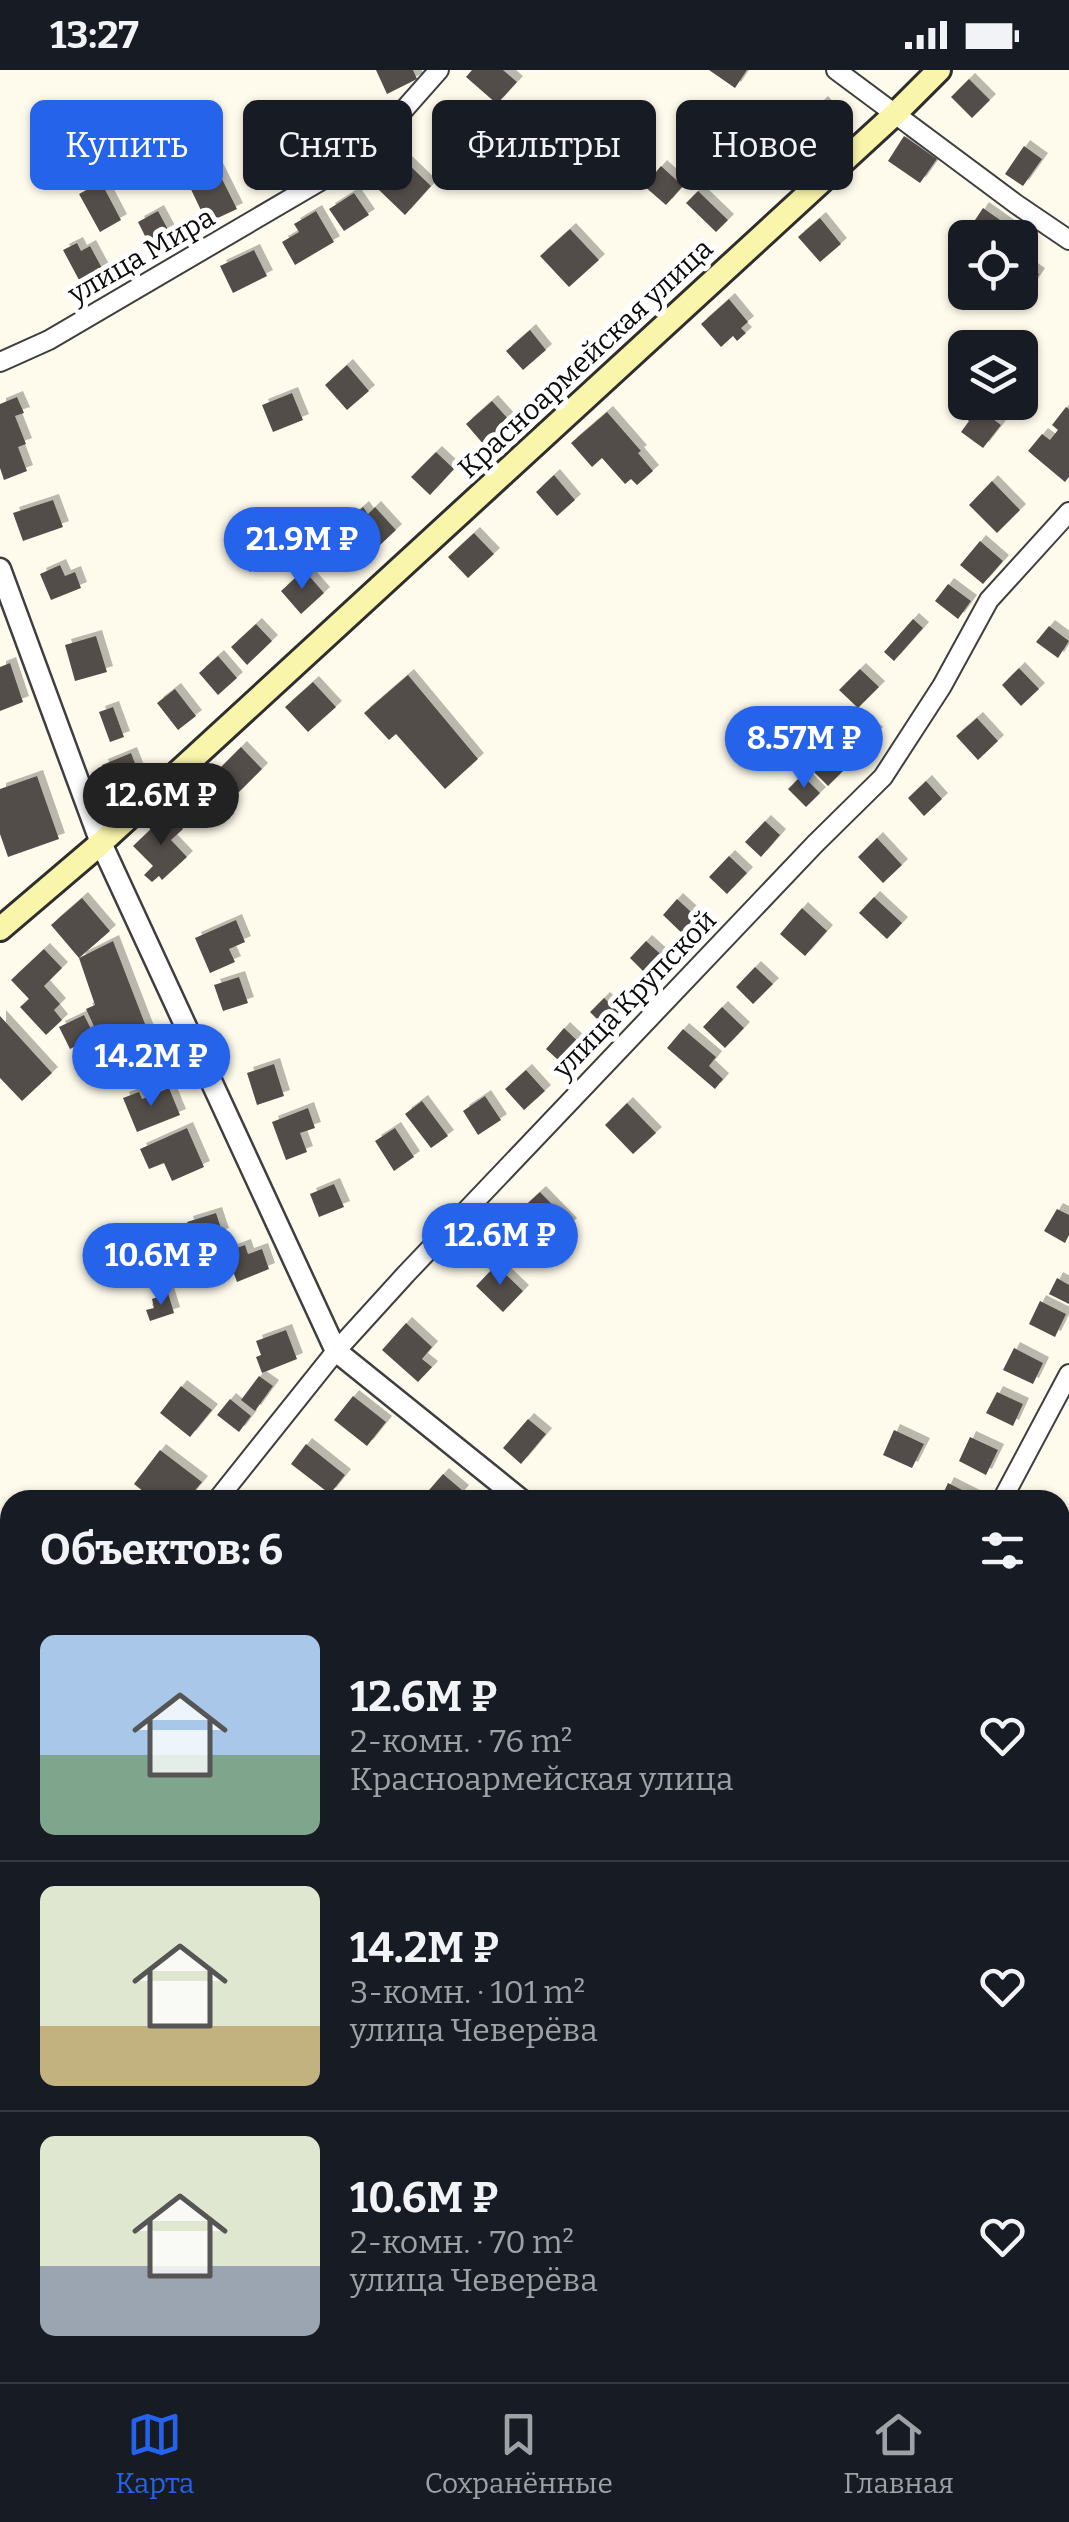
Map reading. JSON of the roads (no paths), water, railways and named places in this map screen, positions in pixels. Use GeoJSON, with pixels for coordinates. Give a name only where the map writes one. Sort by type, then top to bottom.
{"type":"FeatureCollection","features":[{"type":"Feature","properties":{"kind":"main road","name":"Красноармейская улица"},"geometry":{"type":"LineString","coordinates":[[0,928],[101,843],[896,114],[939,70]]}},
{"type":"Feature","properties":{"kind":"street","name":"улица Мира"},"geometry":{"type":"LineString","coordinates":[[0,362],[49,340],[362,156],[439,70]]}},
{"type":"Feature","properties":{"kind":"street"},"geometry":{"type":"LineString","coordinates":[[836,70],[1069,240]]}},
{"type":"Feature","properties":{"kind":"street","name":"улица Крупской"},"geometry":{"type":"LineString","coordinates":[[225,1490],[336,1351],[722,942],[884,777],[942,686],[990,600],[1069,512]]}},
{"type":"Feature","properties":{"kind":"street"},"geometry":{"type":"LineString","coordinates":[[0,569],[101,843],[336,1351],[509,1490]]}},
{"type":"Feature","properties":{"kind":"street"},"geometry":{"type":"LineString","coordinates":[[1007,1490],[1069,1374]]}}]}
